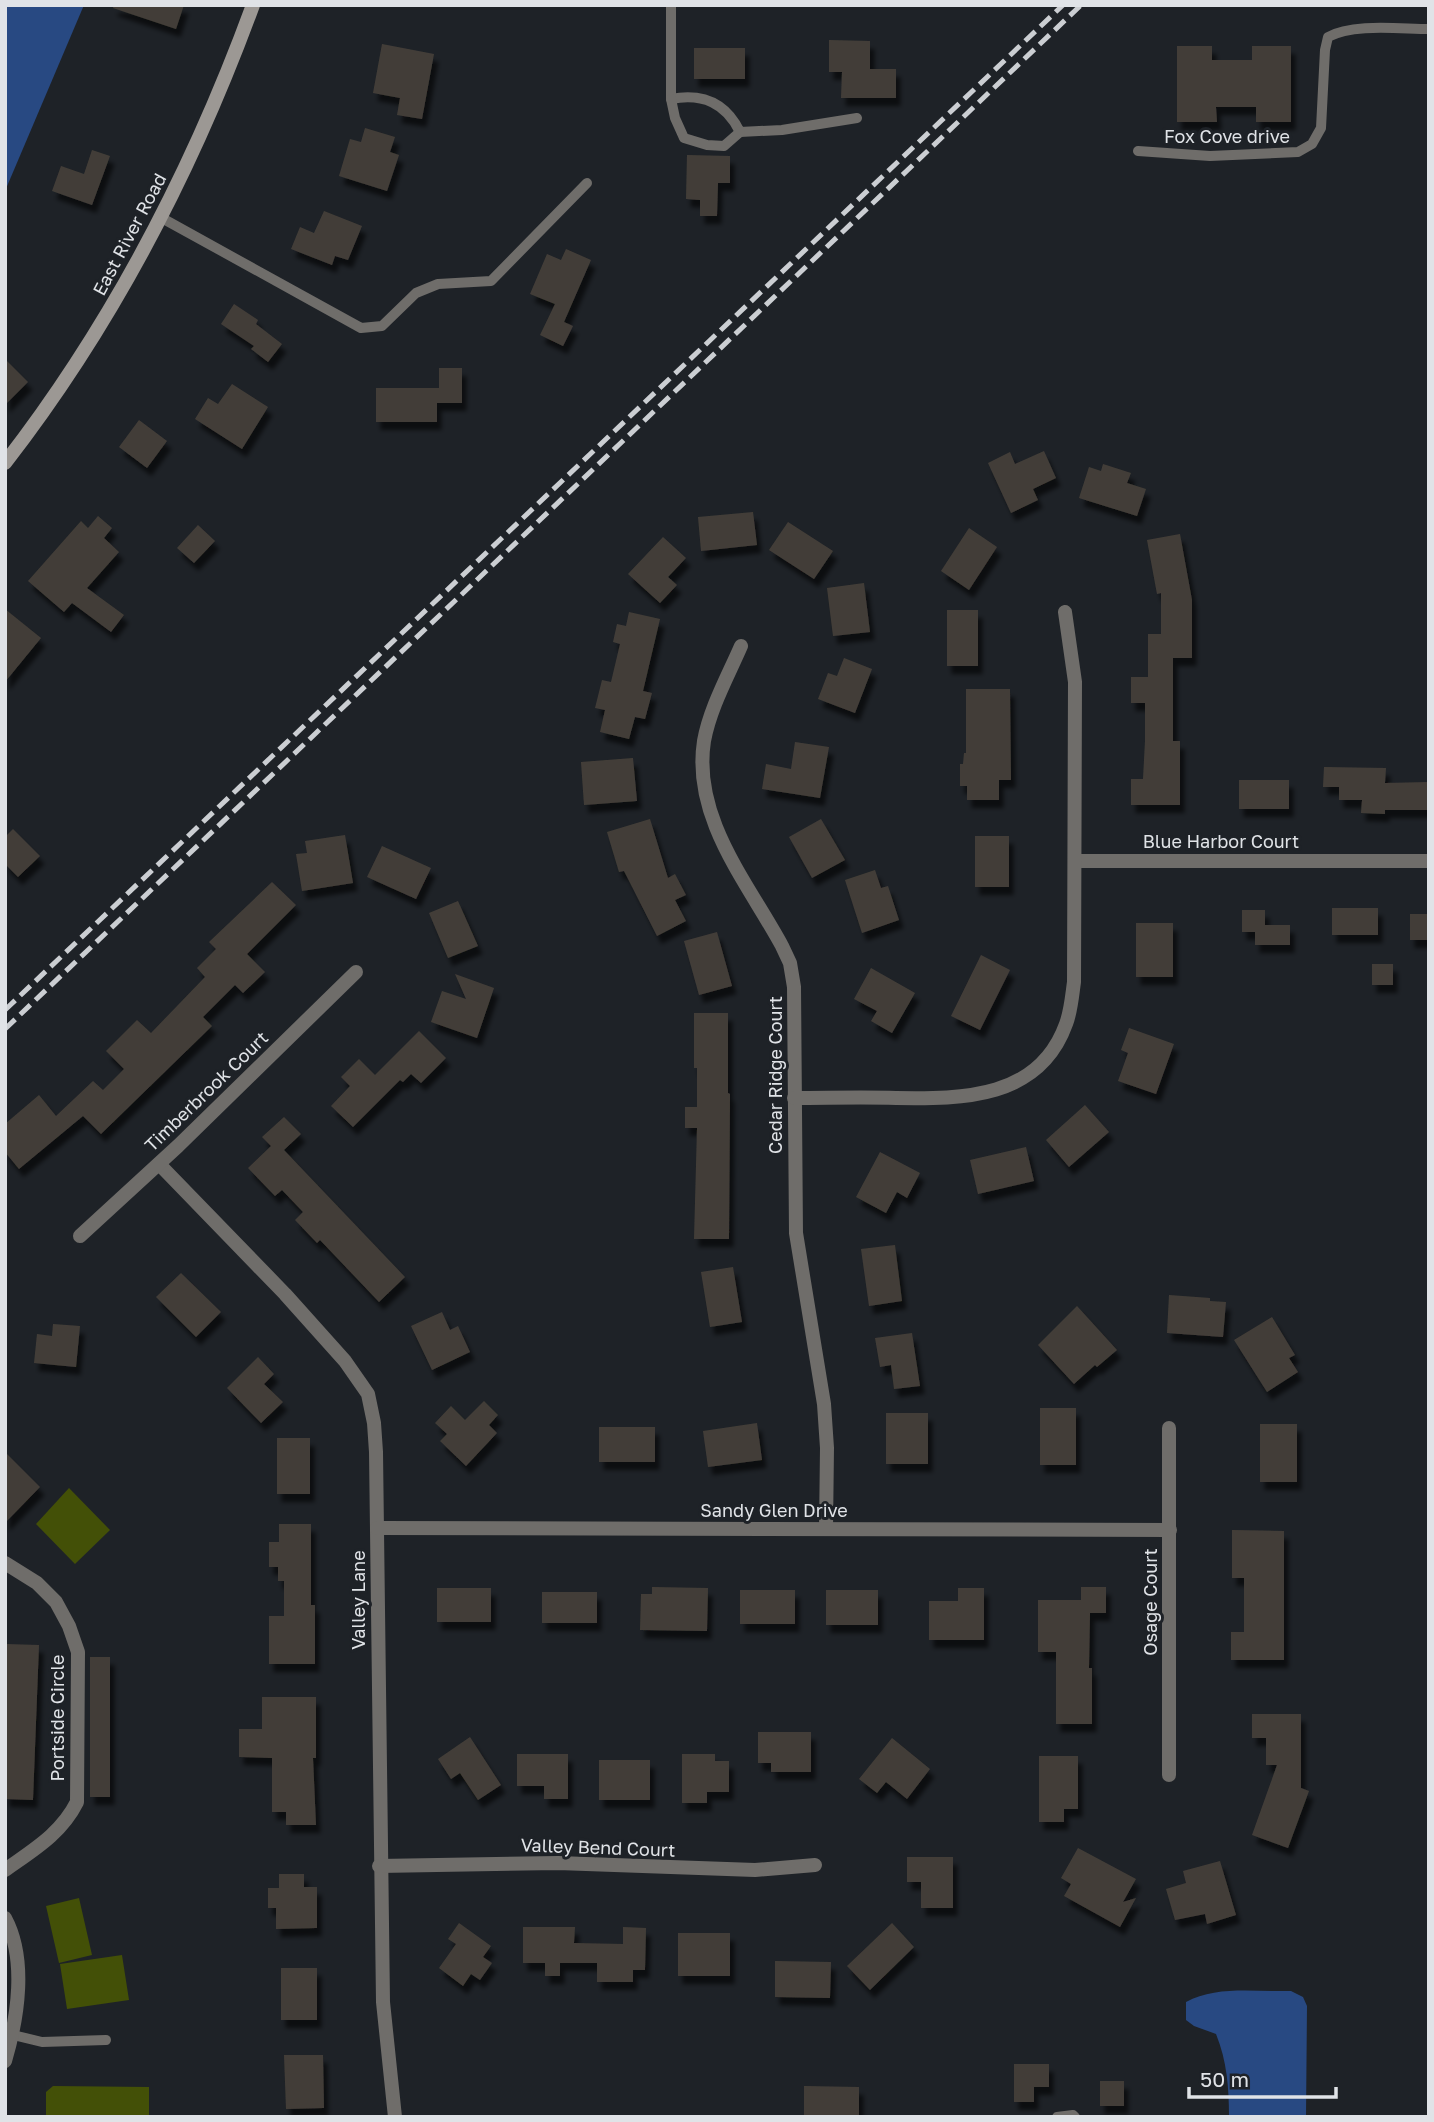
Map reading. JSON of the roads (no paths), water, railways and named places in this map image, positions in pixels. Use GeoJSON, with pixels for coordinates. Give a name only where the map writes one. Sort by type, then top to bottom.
{"type":"FeatureCollection","features":[{"type":"Feature","properties":{"kind":"main road","name":"East River Road"},"geometry":{"type":"LineString","coordinates":[[5,463],[112,309],[196,145],[227,76],[253,5]]}},
{"type":"Feature","properties":{"kind":"street"},"geometry":{"type":"LineString","coordinates":[[794,1098],[968,1097],[1010,1085],[1034,1069],[1052,1051],[1070,1011],[1074,982],[1074,681],[1065,612]]}},
{"type":"Feature","properties":{"kind":"street","name":"Cedar Ridge Court"},"geometry":{"type":"LineString","coordinates":[[741,646],[709,723],[704,750],[704,791],[713,821],[726,849],[790,962],[794,987],[796,1233],[824,1404],[827,1448],[826,1529]]}},
{"type":"Feature","properties":{"kind":"street","name":"Blue Harbor Court"},"geometry":{"type":"LineString","coordinates":[[1075,861],[1429,861]]}},
{"type":"Feature","properties":{"kind":"street","name":"Timberbrook Court"},"geometry":{"type":"LineString","coordinates":[[80,1236],[159,1164],[356,972]]}},
{"type":"Feature","properties":{"kind":"street","name":"Valley Lane"},"geometry":{"type":"LineString","coordinates":[[159,1164],[285,1294],[345,1361],[368,1394],[374,1423],[377,1528],[379,1866],[383,2002],[395,2117]]}},
{"type":"Feature","properties":{"kind":"street","name":"Osage Court"},"geometry":{"type":"LineString","coordinates":[[1169,1429],[1169,1775]]}},
{"type":"Feature","properties":{"kind":"street","name":"Sandy Glen Drive"},"geometry":{"type":"LineString","coordinates":[[377,1528],[1170,1530]]}},
{"type":"Feature","properties":{"kind":"street","name":"Portside Circle"},"geometry":{"type":"LineString","coordinates":[[5,1563],[37,1583],[56,1602],[69,1626],[78,1652],[77,1802],[68,1820],[56,1833],[5,1870]]}},
{"type":"Feature","properties":{"kind":"street","name":"Valley Bend Court"},"geometry":{"type":"LineString","coordinates":[[379,1866],[558,1863],[755,1870],[815,1865]]}},
{"type":"Feature","properties":{"kind":"street"},"geometry":{"type":"LineString","coordinates":[[5,1918],[16,1948],[17,1992],[13,2035],[5,2061]]}},
{"type":"Feature","properties":{"kind":"lane"},"geometry":{"type":"LineString","coordinates":[[671,5],[671,99],[675,118],[684,138],[707,145],[724,146],[740,132],[782,130],[857,118]]}},
{"type":"Feature","properties":{"kind":"lane","name":"Fox Cove drive"},"geometry":{"type":"LineString","coordinates":[[1138,151],[1210,156],[1297,152],[1312,144],[1321,128],[1328,37],[1355,29],[1429,29]]}},
{"type":"Feature","properties":{"kind":"lane"},"geometry":{"type":"LineString","coordinates":[[671,99],[688,96],[712,102],[732,114],[740,132]]}},
{"type":"Feature","properties":{"kind":"lane"},"geometry":{"type":"LineString","coordinates":[[160,217],[361,328],[382,326],[416,293],[438,284],[491,281],[587,183]]}},
{"type":"Feature","properties":{"kind":"lane"},"geometry":{"type":"LineString","coordinates":[[13,2035],[42,2042],[106,2040]]}},
{"type":"Feature","properties":{"kind":"lane"},"geometry":{"type":"LineString","coordinates":[[1057,2117],[1075,2117]]}},
{"type":"Feature","properties":{"kind":"water"},"geometry":{"type":"Polygon","coordinates":[[[5,5],[84,5],[5,191],[5,5]]]}},
{"type":"Feature","properties":{"kind":"water"},"geometry":{"type":"Polygon","coordinates":[[[1223,1991],[1291,1991],[1303,1997],[1307,2006],[1306,2117],[1229,2117],[1227,2075],[1216,2034],[1186,2020],[1186,2002],[1223,1991]]]}},
{"type":"Feature","properties":{"kind":"railway"},"geometry":{"type":"LineString","coordinates":[[5,1010],[1063,5]]}},
{"type":"Feature","properties":{"kind":"railway"},"geometry":{"type":"LineString","coordinates":[[5,1029],[1081,5]]}}]}
